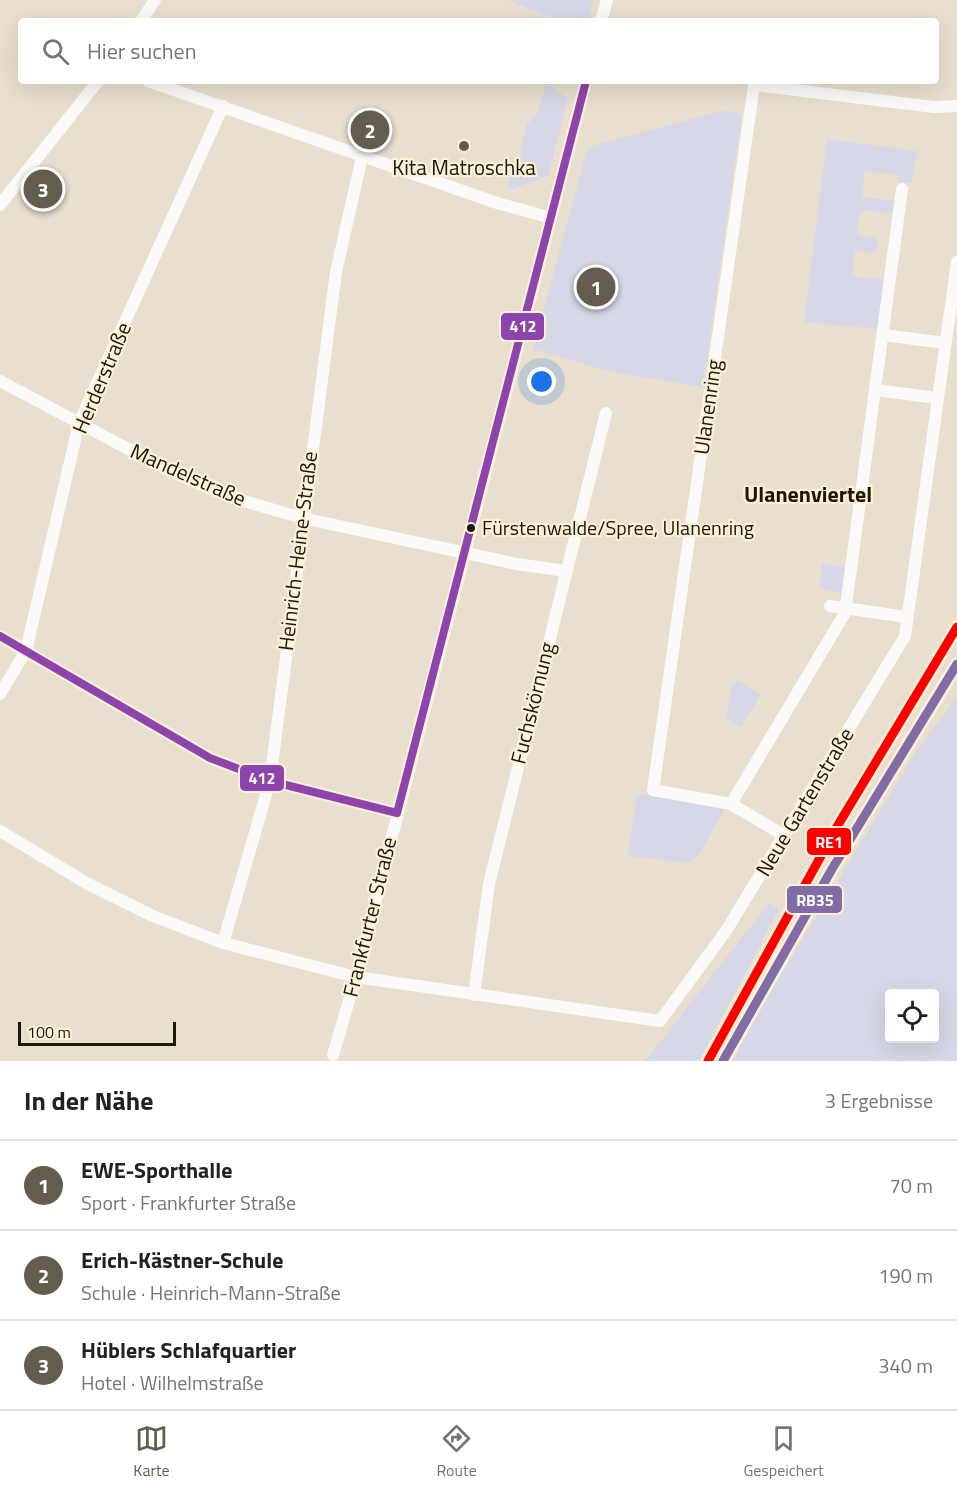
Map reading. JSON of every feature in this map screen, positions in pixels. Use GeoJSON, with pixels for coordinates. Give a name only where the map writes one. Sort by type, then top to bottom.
{"type":"FeatureCollection","features":[{"type":"Feature","properties":{"kind":"street"},"geometry":{"type":"LineString","coordinates":[[143,18],[155,0]]}},
{"type":"Feature","properties":{"kind":"street"},"geometry":{"type":"LineString","coordinates":[[602,18],[607,0]]}},
{"type":"Feature","properties":{"kind":"street"},"geometry":{"type":"LineString","coordinates":[[0,205],[96,84]]}},
{"type":"Feature","properties":{"kind":"street"},"geometry":{"type":"LineString","coordinates":[[156,84],[497,203],[550,218]]}},
{"type":"Feature","properties":{"kind":"street","name":"Frankfurter Straße"},"geometry":{"type":"LineString","coordinates":[[333,1055],[356,978],[585,84]]}},
{"type":"Feature","properties":{"kind":"street","name":"Ulanenring"},"geometry":{"type":"LineString","coordinates":[[786,836],[731,804],[653,790],[754,85],[934,107],[957,106]]}},
{"type":"Feature","properties":{"kind":"street","name":"Herderstraße"},"geometry":{"type":"LineString","coordinates":[[0,694],[26,651],[79,423],[223,106]]}},
{"type":"Feature","properties":{"kind":"street","name":"Heinrich-Heine-Straße"},"geometry":{"type":"LineString","coordinates":[[223,943],[270,781],[302,519],[336,272],[362,157]]}},
{"type":"Feature","properties":{"kind":"street"},"geometry":{"type":"LineString","coordinates":[[731,804],[846,608],[902,189]]}},
{"type":"Feature","properties":{"kind":"street","name":"Neue Gartenstraße"},"geometry":{"type":"LineString","coordinates":[[0,831],[88,884],[153,916],[223,943],[356,978],[660,1022],[726,931],[786,836],[905,636],[957,262]]}},
{"type":"Feature","properties":{"kind":"street"},"geometry":{"type":"LineString","coordinates":[[883,335],[945,343]]}},
{"type":"Feature","properties":{"kind":"street","name":"Mandelstraße"},"geometry":{"type":"LineString","coordinates":[[0,381],[166,469],[227,496],[302,519],[517,564],[565,571]]}},
{"type":"Feature","properties":{"kind":"street"},"geometry":{"type":"LineString","coordinates":[[875,390],[937,398]]}},
{"type":"Feature","properties":{"kind":"street","name":"Fuchskörnung"},"geometry":{"type":"LineString","coordinates":[[474,995],[489,884],[606,413]]}},
{"type":"Feature","properties":{"kind":"street"},"geometry":{"type":"LineString","coordinates":[[830,606],[908,617]]}},
{"type":"Feature","properties":{"kind":"street"},"geometry":{"type":"LineString","coordinates":[[0,636],[210,758],[270,781],[397,813]]}},
{"type":"Feature","properties":{"kind":"shaded area"},"geometry":{"type":"Polygon","coordinates":[[[507,0],[594,0],[589,18],[554,18],[507,0]]]}},
{"type":"Feature","properties":{"kind":"shaded area"},"geometry":{"type":"Polygon","coordinates":[[[547,84],[568,99],[548,176],[507,191],[513,162],[519,159],[526,126],[537,113],[547,84]]]}},
{"type":"Feature","properties":{"kind":"shaded area"},"geometry":{"type":"Polygon","coordinates":[[[721,111],[742,113],[703,387],[612,372],[536,350],[532,352],[588,147],[721,111]]]}},
{"type":"Feature","properties":{"kind":"shaded area"},"geometry":{"type":"Polygon","coordinates":[[[827,139],[917,151],[912,183],[898,182],[898,175],[865,171],[862,197],[896,201],[894,214],[860,210],[857,235],[877,238],[876,253],[855,251],[852,276],[885,280],[878,329],[804,322],[827,139]]]}},
{"type":"Feature","properties":{"kind":"shaded area"},"geometry":{"type":"Polygon","coordinates":[[[822,564],[846,567],[842,593],[819,589],[822,564]]]}},
{"type":"Feature","properties":{"kind":"shaded area"},"geometry":{"type":"Polygon","coordinates":[[[738,681],[761,694],[741,727],[726,719],[732,685],[738,681]]]}},
{"type":"Feature","properties":{"kind":"shaded area"},"geometry":{"type":"Polygon","coordinates":[[[957,697],[957,1061],[733,1061],[754,1019],[917,750],[957,697]]]}},
{"type":"Feature","properties":{"kind":"shaded area"},"geometry":{"type":"Polygon","coordinates":[[[637,794],[726,807],[698,856],[690,863],[628,856],[637,794]]]}},
{"type":"Feature","properties":{"kind":"shaded area"},"geometry":{"type":"Polygon","coordinates":[[[769,903],[779,909],[699,1061],[645,1061],[769,903]]]}},
{"type":"Feature","properties":{"kind":"transit line","name":"412"},"geometry":{"type":"LineString","coordinates":[[0,636],[210,758],[270,781],[397,813],[585,84]]}},
{"type":"Feature","properties":{"kind":"transit line","name":"RE1"},"geometry":{"type":"LineString","coordinates":[[708,1061],[838,825],[957,627]]}},
{"type":"Feature","properties":{"kind":"transit line","name":"RB35"},"geometry":{"type":"LineString","coordinates":[[723,1061],[832,869],[957,664]]}},
{"type":"Feature","properties":{"kind":"place","name":"Erich-Kästner-Schule"},"geometry":{"type":"Point","coordinates":[370,130]}},
{"type":"Feature","properties":{"kind":"place","name":"Kita Matroschka"},"geometry":{"type":"Point","coordinates":[464,146]}},
{"type":"Feature","properties":{"kind":"place","name":"Hüblers Schlafquartier"},"geometry":{"type":"Point","coordinates":[43,189]}},
{"type":"Feature","properties":{"kind":"place","name":"EWE-Sporthalle"},"geometry":{"type":"Point","coordinates":[596,287]}},
{"type":"Feature","properties":{"kind":"place","name":"Fürstenwalde/Spree, Ulanenring"},"geometry":{"type":"Point","coordinates":[471,528]}},
{"type":"Feature","properties":{"kind":"district","name":"Ulanenviertel"},"geometry":{"type":"Point","coordinates":[808,494]}}]}
